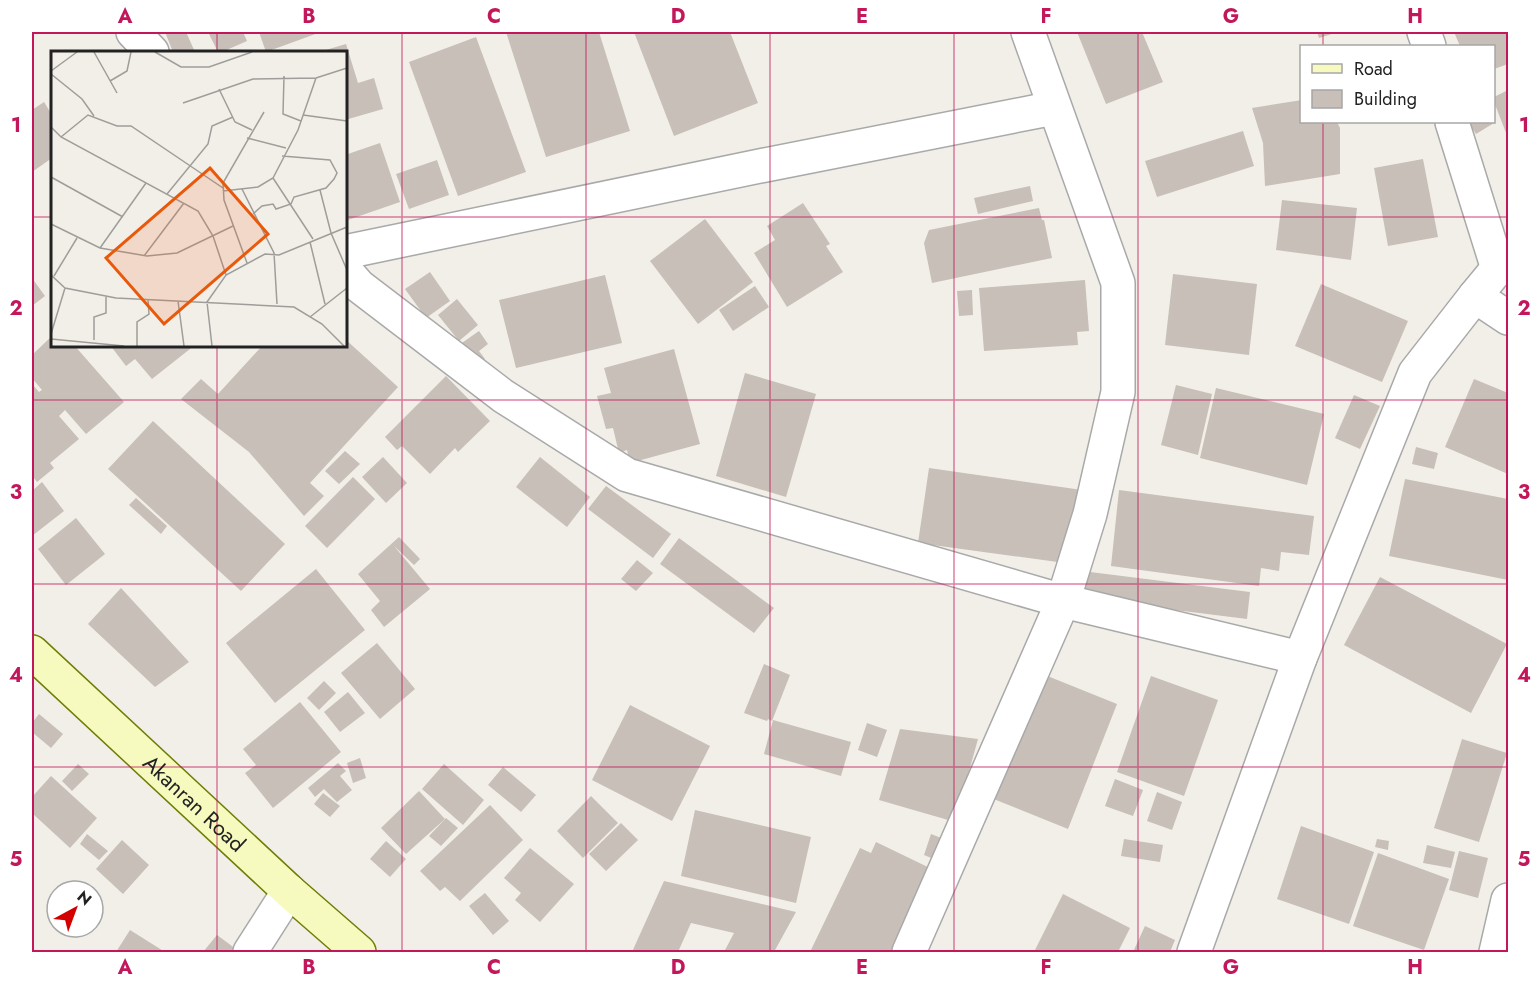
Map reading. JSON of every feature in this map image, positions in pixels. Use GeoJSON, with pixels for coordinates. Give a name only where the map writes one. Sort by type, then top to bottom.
{"type":"FeatureCollection","features":[{"type":"Feature","properties":{"kind":"main road","name":"Akanran Road"},"geometry":{"type":"LineString","coordinates":[[36,665],[358,952]]}},
{"type":"Feature","properties":{"kind":"street"},"geometry":{"type":"LineString","coordinates":[[133,32],[151,51]]}},
{"type":"Feature","properties":{"kind":"street"},"geometry":{"type":"LineString","coordinates":[[909,952],[1063,601],[1090,514],[1118,392],[1118,283],[1028,32]]}},
{"type":"Feature","properties":{"kind":"street"},"geometry":{"type":"LineString","coordinates":[[346,252],[1054,108]]}},
{"type":"Feature","properties":{"kind":"street"},"geometry":{"type":"LineString","coordinates":[[1194,952],[1300,658],[1415,373],[1503,262],[1452,123]]}},
{"type":"Feature","properties":{"kind":"street"},"geometry":{"type":"LineString","coordinates":[[346,271],[359,286],[503,396],[627,475],[1063,601],[1300,658]]}},
{"type":"Feature","properties":{"kind":"street"},"geometry":{"type":"LineString","coordinates":[[1475,296],[1509,318]]}},
{"type":"Feature","properties":{"kind":"street"},"geometry":{"type":"LineString","coordinates":[[250,952],[289,891]]}},
{"type":"Feature","properties":{"kind":"street"},"geometry":{"type":"LineString","coordinates":[[1496,952],[1509,900]]}},
{"type":"Feature","properties":{"kind":"building"},"geometry":{"type":"Polygon","coordinates":[[[165,32],[186,32],[195,51],[173,51],[165,32]]]}},
{"type":"Feature","properties":{"kind":"building"},"geometry":{"type":"Polygon","coordinates":[[[208,32],[243,32],[247,41],[224,51],[218,51],[208,32]]]}},
{"type":"Feature","properties":{"kind":"building"},"geometry":{"type":"Polygon","coordinates":[[[259,32],[321,32],[269,51],[266,51],[259,32]]]}},
{"type":"Feature","properties":{"kind":"building"},"geometry":{"type":"Polygon","coordinates":[[[506,32],[599,32],[630,131],[546,157],[506,32]]]}},
{"type":"Feature","properties":{"kind":"building"},"geometry":{"type":"Polygon","coordinates":[[[634,32],[730,32],[758,103],[674,136],[634,32]]]}},
{"type":"Feature","properties":{"kind":"building"},"geometry":{"type":"Polygon","coordinates":[[[1077,32],[1142,32],[1163,82],[1106,104],[1077,32]]]}},
{"type":"Feature","properties":{"kind":"building"},"geometry":{"type":"Polygon","coordinates":[[[1317,32],[1338,32],[1319,38],[1317,32]]]}},
{"type":"Feature","properties":{"kind":"building"},"geometry":{"type":"Polygon","coordinates":[[[1454,32],[1508,32],[1508,64],[1495,69],[1495,45],[1460,45],[1454,32]]]}},
{"type":"Feature","properties":{"kind":"building"},"geometry":{"type":"Polygon","coordinates":[[[476,37],[526,172],[458,196],[409,62],[476,37]]]}},
{"type":"Feature","properties":{"kind":"building"},"geometry":{"type":"Polygon","coordinates":[[[346,44],[358,83],[374,78],[383,109],[346,120],[346,51],[322,51],[346,44]]]}},
{"type":"Feature","properties":{"kind":"building"},"geometry":{"type":"Polygon","coordinates":[[[1508,90],[1508,138],[1495,105],[1495,96],[1508,90]]]}},
{"type":"Feature","properties":{"kind":"building"},"geometry":{"type":"Polygon","coordinates":[[[1300,100],[1300,123],[1338,123],[1340,128],[1340,174],[1265,186],[1263,143],[1252,108],[1300,100]]]}},
{"type":"Feature","properties":{"kind":"building"},"geometry":{"type":"Polygon","coordinates":[[[44,102],[51,113],[51,159],[32,172],[32,110],[44,102]]]}},
{"type":"Feature","properties":{"kind":"building"},"geometry":{"type":"Polygon","coordinates":[[[1469,123],[1494,123],[1476,134],[1469,123]]]}},
{"type":"Feature","properties":{"kind":"building"},"geometry":{"type":"Polygon","coordinates":[[[1243,131],[1254,166],[1157,197],[1145,161],[1243,131]]]}},
{"type":"Feature","properties":{"kind":"building"},"geometry":{"type":"Polygon","coordinates":[[[380,143],[400,202],[346,221],[346,155],[380,143]]]}},
{"type":"Feature","properties":{"kind":"building"},"geometry":{"type":"Polygon","coordinates":[[[1423,159],[1438,237],[1388,246],[1374,168],[1423,159]]]}},
{"type":"Feature","properties":{"kind":"building"},"geometry":{"type":"Polygon","coordinates":[[[437,160],[449,195],[409,209],[396,174],[437,160]]]}},
{"type":"Feature","properties":{"kind":"building"},"geometry":{"type":"Polygon","coordinates":[[[1030,186],[1033,201],[978,214],[974,198],[1030,186]]]}},
{"type":"Feature","properties":{"kind":"building"},"geometry":{"type":"Polygon","coordinates":[[[1282,200],[1357,208],[1351,260],[1276,250],[1282,200]]]}},
{"type":"Feature","properties":{"kind":"building"},"geometry":{"type":"Polygon","coordinates":[[[803,203],[830,244],[826,246],[843,272],[787,307],[754,253],[775,240],[767,226],[803,203]]]}},
{"type":"Feature","properties":{"kind":"building"},"geometry":{"type":"Polygon","coordinates":[[[1039,208],[1042,220],[1044,220],[1052,258],[932,283],[924,243],[929,230],[1039,208]]]}},
{"type":"Feature","properties":{"kind":"building"},"geometry":{"type":"Polygon","coordinates":[[[705,219],[753,282],[698,324],[650,261],[705,219]]]}},
{"type":"Feature","properties":{"kind":"building"},"geometry":{"type":"Polygon","coordinates":[[[430,272],[450,301],[426,318],[405,289],[430,272]]]}},
{"type":"Feature","properties":{"kind":"building"},"geometry":{"type":"Polygon","coordinates":[[[1173,274],[1257,284],[1249,355],[1165,345],[1173,274]]]}},
{"type":"Feature","properties":{"kind":"building"},"geometry":{"type":"Polygon","coordinates":[[[605,275],[622,343],[516,368],[499,300],[605,275]]]}},
{"type":"Feature","properties":{"kind":"building"},"geometry":{"type":"Polygon","coordinates":[[[32,278],[45,296],[32,306],[32,278]]]}},
{"type":"Feature","properties":{"kind":"building"},"geometry":{"type":"Polygon","coordinates":[[[1085,280],[1089,331],[1077,332],[1078,345],[984,351],[979,288],[1085,280]]]}},
{"type":"Feature","properties":{"kind":"building"},"geometry":{"type":"Polygon","coordinates":[[[1321,284],[1408,321],[1382,382],[1295,346],[1321,284]]]}},
{"type":"Feature","properties":{"kind":"building"},"geometry":{"type":"Polygon","coordinates":[[[755,286],[769,307],[733,331],[719,310],[755,286]]]}},
{"type":"Feature","properties":{"kind":"building"},"geometry":{"type":"Polygon","coordinates":[[[972,290],[973,315],[959,316],[957,291],[972,290]]]}},
{"type":"Feature","properties":{"kind":"building"},"geometry":{"type":"Polygon","coordinates":[[[457,299],[478,325],[459,341],[438,315],[457,299]]]}},
{"type":"Feature","properties":{"kind":"building"},"geometry":{"type":"Polygon","coordinates":[[[479,331],[488,344],[479,351],[485,359],[474,367],[459,345],[479,331]]]}},
{"type":"Feature","properties":{"kind":"building"},"geometry":{"type":"Polygon","coordinates":[[[51,337],[51,346],[75,346],[124,402],[86,434],[65,410],[59,416],[79,439],[50,463],[54,468],[37,482],[32,478],[32,384],[39,392],[42,390],[32,378],[32,355],[51,337]]]}},
{"type":"Feature","properties":{"kind":"building"},"geometry":{"type":"Polygon","coordinates":[[[346,340],[398,387],[310,483],[324,496],[304,516],[249,452],[181,399],[201,379],[218,394],[262,346],[346,346],[346,340]]]}},
{"type":"Feature","properties":{"kind":"building"},"geometry":{"type":"Polygon","coordinates":[[[111,346],[194,346],[152,379],[135,359],[126,366],[111,346]]]}},
{"type":"Feature","properties":{"kind":"building"},"geometry":{"type":"Polygon","coordinates":[[[674,349],[700,444],[630,463],[627,450],[619,453],[613,428],[606,429],[597,396],[611,393],[604,368],[674,349]]]}},
{"type":"Feature","properties":{"kind":"building"},"geometry":{"type":"Polygon","coordinates":[[[745,373],[816,394],[786,497],[716,476],[745,373]]]}},
{"type":"Feature","properties":{"kind":"building"},"geometry":{"type":"Polygon","coordinates":[[[446,376],[490,421],[458,452],[455,448],[430,474],[402,446],[397,450],[385,437],[446,376]]]}},
{"type":"Feature","properties":{"kind":"building"},"geometry":{"type":"Polygon","coordinates":[[[1474,379],[1508,393],[1508,474],[1445,447],[1474,379]]]}},
{"type":"Feature","properties":{"kind":"building"},"geometry":{"type":"Polygon","coordinates":[[[1176,385],[1212,394],[1198,455],[1161,445],[1176,385]]]}},
{"type":"Feature","properties":{"kind":"building"},"geometry":{"type":"Polygon","coordinates":[[[1216,388],[1324,414],[1307,485],[1200,458],[1216,388]]]}},
{"type":"Feature","properties":{"kind":"building"},"geometry":{"type":"Polygon","coordinates":[[[1354,395],[1380,406],[1360,449],[1335,438],[1354,395]]]}},
{"type":"Feature","properties":{"kind":"building"},"geometry":{"type":"Polygon","coordinates":[[[153,421],[285,544],[241,591],[108,469],[153,421]]]}},
{"type":"Feature","properties":{"kind":"building"},"geometry":{"type":"Polygon","coordinates":[[[1416,447],[1438,453],[1434,469],[1412,464],[1416,447]]]}},
{"type":"Feature","properties":{"kind":"building"},"geometry":{"type":"Polygon","coordinates":[[[345,451],[360,464],[339,484],[325,471],[345,451]]]}},
{"type":"Feature","properties":{"kind":"building"},"geometry":{"type":"Polygon","coordinates":[[[383,457],[407,483],[386,503],[362,477],[383,457]]]}},
{"type":"Feature","properties":{"kind":"building"},"geometry":{"type":"Polygon","coordinates":[[[540,457],[590,497],[567,527],[516,487],[540,457]]]}},
{"type":"Feature","properties":{"kind":"building"},"geometry":{"type":"Polygon","coordinates":[[[929,468],[1082,490],[1072,564],[918,543],[929,468]]]}},
{"type":"Feature","properties":{"kind":"building"},"geometry":{"type":"Polygon","coordinates":[[[353,477],[375,499],[327,548],[305,526],[353,477]]]}},
{"type":"Feature","properties":{"kind":"building"},"geometry":{"type":"Polygon","coordinates":[[[1405,479],[1508,499],[1508,580],[1389,556],[1405,479]]]}},
{"type":"Feature","properties":{"kind":"building"},"geometry":{"type":"Polygon","coordinates":[[[42,482],[64,511],[32,536],[32,491],[42,482]]]}},
{"type":"Feature","properties":{"kind":"building"},"geometry":{"type":"Polygon","coordinates":[[[606,486],[671,534],[653,558],[588,509],[606,486]]]}},
{"type":"Feature","properties":{"kind":"building"},"geometry":{"type":"Polygon","coordinates":[[[1119,490],[1314,516],[1309,555],[1281,552],[1279,571],[1261,568],[1259,586],[1111,566],[1119,490]]]}},
{"type":"Feature","properties":{"kind":"building"},"geometry":{"type":"Polygon","coordinates":[[[136,498],[167,526],[161,534],[129,505],[136,498]]]}},
{"type":"Feature","properties":{"kind":"building"},"geometry":{"type":"Polygon","coordinates":[[[76,518],[105,554],[66,585],[38,549],[76,518]]]}},
{"type":"Feature","properties":{"kind":"building"},"geometry":{"type":"Polygon","coordinates":[[[399,537],[420,559],[414,565],[394,546],[430,589],[384,627],[371,610],[380,601],[358,574],[399,537]]]}},
{"type":"Feature","properties":{"kind":"building"},"geometry":{"type":"Polygon","coordinates":[[[679,538],[774,608],[754,633],[660,564],[679,538]]]}},
{"type":"Feature","properties":{"kind":"building"},"geometry":{"type":"Polygon","coordinates":[[[637,560],[653,573],[636,591],[621,579],[637,560]]]}},
{"type":"Feature","properties":{"kind":"building"},"geometry":{"type":"Polygon","coordinates":[[[316,569],[365,630],[275,703],[226,643],[316,569]]]}},
{"type":"Feature","properties":{"kind":"building"},"geometry":{"type":"Polygon","coordinates":[[[1082,571],[1250,592],[1247,619],[1079,598],[1082,571]]]}},
{"type":"Feature","properties":{"kind":"building"},"geometry":{"type":"Polygon","coordinates":[[[1380,577],[1507,644],[1471,713],[1344,645],[1380,577]]]}},
{"type":"Feature","properties":{"kind":"building"},"geometry":{"type":"Polygon","coordinates":[[[121,588],[189,662],[155,687],[88,624],[121,588]]]}},
{"type":"Feature","properties":{"kind":"building"},"geometry":{"type":"Polygon","coordinates":[[[377,643],[415,689],[380,719],[341,673],[377,643]]]}},
{"type":"Feature","properties":{"kind":"building"},"geometry":{"type":"Polygon","coordinates":[[[764,664],[790,675],[772,721],[744,713],[764,664]]]}},
{"type":"Feature","properties":{"kind":"building"},"geometry":{"type":"Polygon","coordinates":[[[1040,673],[1117,704],[1068,829],[991,798],[1040,673]]]}},
{"type":"Feature","properties":{"kind":"building"},"geometry":{"type":"Polygon","coordinates":[[[1151,676],[1218,700],[1184,796],[1117,772],[1151,676]]]}},
{"type":"Feature","properties":{"kind":"building"},"geometry":{"type":"Polygon","coordinates":[[[324,681],[336,693],[319,710],[307,698],[324,681]]]}},
{"type":"Feature","properties":{"kind":"building"},"geometry":{"type":"Polygon","coordinates":[[[348,692],[365,713],[340,732],[324,712],[348,692]]]}},
{"type":"Feature","properties":{"kind":"building"},"geometry":{"type":"Polygon","coordinates":[[[300,702],[341,752],[273,808],[245,773],[256,765],[243,749],[300,702]]]}},
{"type":"Feature","properties":{"kind":"building"},"geometry":{"type":"Polygon","coordinates":[[[630,705],[710,746],[672,821],[592,780],[630,705]]]}},
{"type":"Feature","properties":{"kind":"building"},"geometry":{"type":"Polygon","coordinates":[[[39,714],[63,734],[51,748],[32,732],[32,723],[39,714]]]}},
{"type":"Feature","properties":{"kind":"building"},"geometry":{"type":"Polygon","coordinates":[[[773,720],[851,742],[841,776],[764,754],[773,720]]]}},
{"type":"Feature","properties":{"kind":"building"},"geometry":{"type":"Polygon","coordinates":[[[867,723],[887,730],[877,757],[858,750],[867,723]]]}},
{"type":"Feature","properties":{"kind":"building"},"geometry":{"type":"Polygon","coordinates":[[[900,729],[978,739],[955,822],[879,800],[900,729]]]}},
{"type":"Feature","properties":{"kind":"building"},"geometry":{"type":"Polygon","coordinates":[[[1462,739],[1507,753],[1479,842],[1434,828],[1462,739]]]}},
{"type":"Feature","properties":{"kind":"building"},"geometry":{"type":"Polygon","coordinates":[[[360,758],[366,778],[353,783],[347,763],[360,758]]]}},
{"type":"Feature","properties":{"kind":"building"},"geometry":{"type":"Polygon","coordinates":[[[338,763],[346,771],[340,776],[352,790],[337,802],[324,789],[315,797],[308,788],[338,763]]]}},
{"type":"Feature","properties":{"kind":"building"},"geometry":{"type":"Polygon","coordinates":[[[78,764],[89,774],[72,791],[62,781],[78,764]]]}},
{"type":"Feature","properties":{"kind":"building"},"geometry":{"type":"Polygon","coordinates":[[[444,764],[484,800],[463,825],[422,789],[444,764]]]}},
{"type":"Feature","properties":{"kind":"building"},"geometry":{"type":"Polygon","coordinates":[[[503,767],[536,795],[521,812],[488,785],[503,767]]]}},
{"type":"Feature","properties":{"kind":"building"},"geometry":{"type":"Polygon","coordinates":[[[51,776],[97,818],[70,848],[32,813],[32,797],[51,776]]]}},
{"type":"Feature","properties":{"kind":"building"},"geometry":{"type":"Polygon","coordinates":[[[1115,779],[1143,790],[1133,816],[1105,806],[1115,779]]]}},
{"type":"Feature","properties":{"kind":"building"},"geometry":{"type":"Polygon","coordinates":[[[419,791],[445,819],[406,854],[381,828],[419,791]]]}},
{"type":"Feature","properties":{"kind":"building"},"geometry":{"type":"Polygon","coordinates":[[[1157,792],[1182,802],[1172,830],[1147,821],[1157,792]]]}},
{"type":"Feature","properties":{"kind":"building"},"geometry":{"type":"Polygon","coordinates":[[[323,793],[340,806],[330,817],[314,804],[323,793]]]}},
{"type":"Feature","properties":{"kind":"building"},"geometry":{"type":"Polygon","coordinates":[[[591,796],[618,823],[583,858],[557,831],[591,796]]]}},
{"type":"Feature","properties":{"kind":"building"},"geometry":{"type":"Polygon","coordinates":[[[490,805],[523,840],[460,901],[445,887],[440,891],[420,871],[490,805]]]}},
{"type":"Feature","properties":{"kind":"building"},"geometry":{"type":"Polygon","coordinates":[[[695,810],[811,837],[796,903],[681,876],[695,810]]]}},
{"type":"Feature","properties":{"kind":"building"},"geometry":{"type":"Polygon","coordinates":[[[446,818],[458,828],[441,846],[429,836],[446,818]]]}},
{"type":"Feature","properties":{"kind":"building"},"geometry":{"type":"Polygon","coordinates":[[[621,823],[638,840],[606,871],[589,854],[621,823]]]}},
{"type":"Feature","properties":{"kind":"building"},"geometry":{"type":"Polygon","coordinates":[[[1301,826],[1374,852],[1349,924],[1277,899],[1301,826]]]}},
{"type":"Feature","properties":{"kind":"building"},"geometry":{"type":"Polygon","coordinates":[[[87,834],[108,851],[99,860],[80,844],[87,834]]]}},
{"type":"Feature","properties":{"kind":"building"},"geometry":{"type":"Polygon","coordinates":[[[931,834],[949,841],[941,862],[924,855],[931,834]]]}},
{"type":"Feature","properties":{"kind":"building"},"geometry":{"type":"Polygon","coordinates":[[[1124,839],[1163,845],[1160,862],[1121,856],[1124,839]]]}},
{"type":"Feature","properties":{"kind":"building"},"geometry":{"type":"Polygon","coordinates":[[[1377,839],[1389,841],[1388,850],[1375,847],[1377,839]]]}},
{"type":"Feature","properties":{"kind":"building"},"geometry":{"type":"Polygon","coordinates":[[[122,840],[149,865],[123,894],[96,869],[122,840]]]}},
{"type":"Feature","properties":{"kind":"building"},"geometry":{"type":"Polygon","coordinates":[[[386,841],[406,859],[390,877],[370,859],[386,841]]]}},
{"type":"Feature","properties":{"kind":"building"},"geometry":{"type":"Polygon","coordinates":[[[876,842],[934,870],[899,952],[810,952],[860,848],[871,853],[876,842]]]}},
{"type":"Feature","properties":{"kind":"building"},"geometry":{"type":"Polygon","coordinates":[[[1427,845],[1455,852],[1451,868],[1423,863],[1427,845]]]}},
{"type":"Feature","properties":{"kind":"building"},"geometry":{"type":"Polygon","coordinates":[[[530,848],[574,884],[540,922],[515,900],[521,893],[504,878],[530,848]]]}},
{"type":"Feature","properties":{"kind":"building"},"geometry":{"type":"Polygon","coordinates":[[[1459,851],[1488,858],[1478,898],[1449,890],[1459,851]]]}},
{"type":"Feature","properties":{"kind":"building"},"geometry":{"type":"Polygon","coordinates":[[[1378,853],[1449,879],[1424,950],[1353,926],[1378,853]]]}},
{"type":"Feature","properties":{"kind":"building"},"geometry":{"type":"Polygon","coordinates":[[[664,881],[796,912],[774,952],[724,952],[734,933],[691,923],[678,952],[632,952],[664,881]]]}},
{"type":"Feature","properties":{"kind":"building"},"geometry":{"type":"Polygon","coordinates":[[[485,893],[509,921],[493,935],[469,906],[485,893]]]}},
{"type":"Feature","properties":{"kind":"building"},"geometry":{"type":"Polygon","coordinates":[[[1063,894],[1130,928],[1118,952],[1034,952],[1063,894]]]}},
{"type":"Feature","properties":{"kind":"building"},"geometry":{"type":"Polygon","coordinates":[[[1145,926],[1175,940],[1170,952],[1133,952],[1145,926]]]}},
{"type":"Feature","properties":{"kind":"building"},"geometry":{"type":"Polygon","coordinates":[[[130,930],[165,952],[116,952],[130,930]]]}},
{"type":"Feature","properties":{"kind":"building"},"geometry":{"type":"Polygon","coordinates":[[[217,935],[240,952],[203,952],[217,935]]]}}]}
